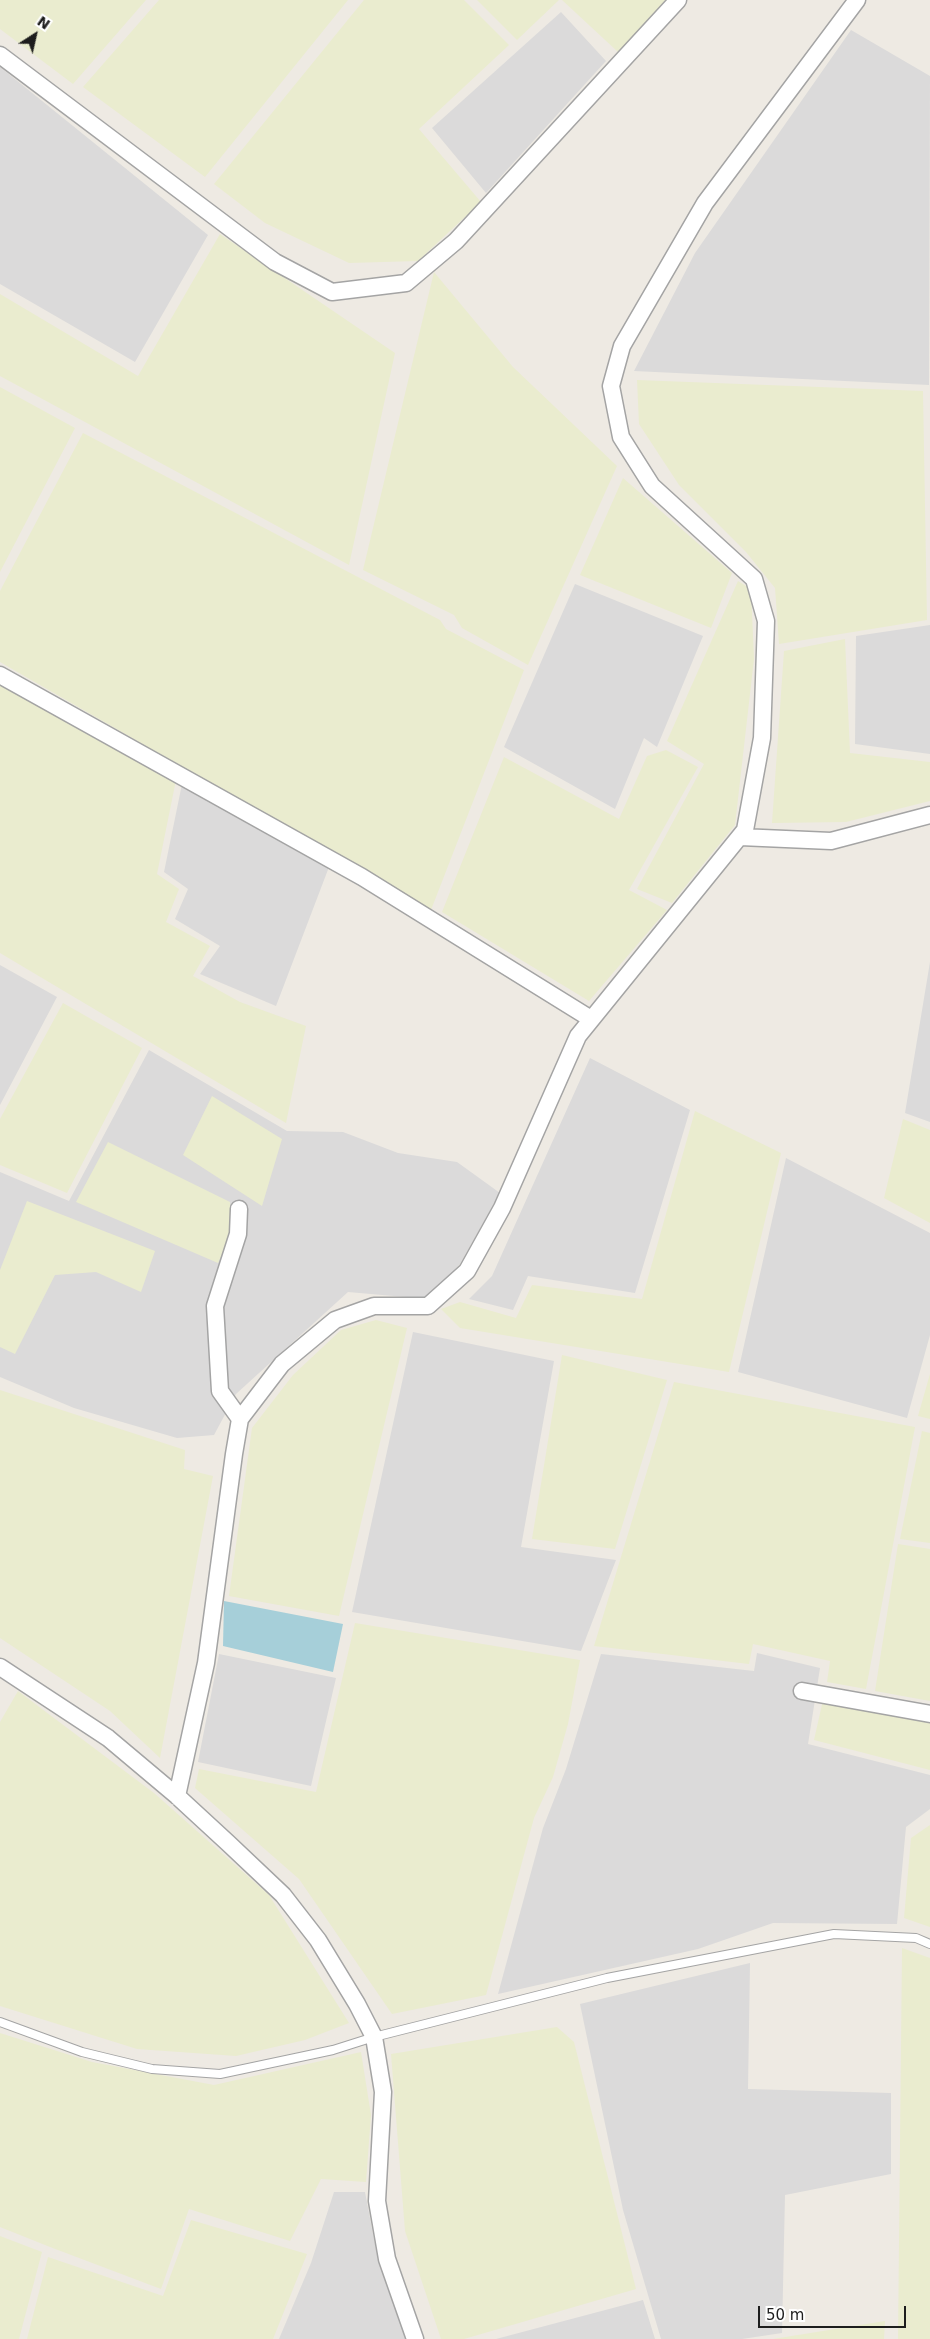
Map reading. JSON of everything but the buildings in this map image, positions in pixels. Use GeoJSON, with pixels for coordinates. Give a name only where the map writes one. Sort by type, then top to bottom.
{"type":"FeatureCollection","features":[{"type":"Feature","properties":{"kind":"street"},"geometry":{"type":"LineString","coordinates":[[0,55],[275,262],[332,292],[406,283],[456,241],[678,0]]}},
{"type":"Feature","properties":{"kind":"street"},"geometry":{"type":"LineString","coordinates":[[178,1796],[206,1663],[240,1419],[282,1364],[335,1320],[374,1306],[428,1306],[467,1272],[502,1208],[578,1036],[745,830],[762,738],[766,621],[754,579],[652,486],[621,437],[611,386],[622,346],[705,203],[857,0]]}},
{"type":"Feature","properties":{"kind":"street"},"geometry":{"type":"LineString","coordinates":[[0,675],[362,877],[591,1019]]}},
{"type":"Feature","properties":{"kind":"street"},"geometry":{"type":"LineString","coordinates":[[740,836],[832,841],[930,814]]}},
{"type":"Feature","properties":{"kind":"street"},"geometry":{"type":"LineString","coordinates":[[240,1209],[238,1234],[215,1306],[220,1391],[240,1419]]}},
{"type":"Feature","properties":{"kind":"street"},"geometry":{"type":"LineString","coordinates":[[0,1667],[108,1738],[178,1796],[282,1895],[318,1940],[358,2004],[374,2037],[383,2092],[378,2201],[387,2259],[416,2339]]}},
{"type":"Feature","properties":{"kind":"street"},"geometry":{"type":"LineString","coordinates":[[802,1690],[930,1714]]}},
{"type":"Feature","properties":{"kind":"lane"},"geometry":{"type":"LineString","coordinates":[[0,2022],[82,2052],[152,2069],[220,2074],[333,2050],[374,2037],[607,1978],[834,1934],[916,1938],[930,1944]]}},
{"type":"Feature","properties":{"kind":"shaded area"},"geometry":{"type":"Polygon","coordinates":[[[561,12],[606,61],[486,193],[432,128],[561,12]]]}},
{"type":"Feature","properties":{"kind":"shaded area"},"geometry":{"type":"Polygon","coordinates":[[[851,30],[930,76],[929,385],[634,371],[695,253],[851,30]]]}},
{"type":"Feature","properties":{"kind":"shaded area"},"geometry":{"type":"Polygon","coordinates":[[[0,67],[208,235],[135,362],[0,284],[0,67]]]}},
{"type":"Feature","properties":{"kind":"shaded area"},"geometry":{"type":"Polygon","coordinates":[[[575,584],[703,636],[657,747],[644,738],[615,809],[504,747],[575,584]]]}},
{"type":"Feature","properties":{"kind":"shaded area"},"geometry":{"type":"Polygon","coordinates":[[[930,625],[930,754],[855,744],[856,636],[930,625]]]}},
{"type":"Feature","properties":{"kind":"shaded area"},"geometry":{"type":"Polygon","coordinates":[[[182,784],[329,867],[276,1006],[200,974],[220,946],[175,919],[188,889],[164,872],[182,784]]]}},
{"type":"Feature","properties":{"kind":"shaded area"},"geometry":{"type":"Polygon","coordinates":[[[930,962],[930,1122],[905,1113],[930,962]]]}},
{"type":"Feature","properties":{"kind":"shaded area"},"geometry":{"type":"Polygon","coordinates":[[[0,965],[57,997],[0,1105],[0,965]]]}},
{"type":"Feature","properties":{"kind":"shaded area"},"geometry":{"type":"Polygon","coordinates":[[[149,1050],[287,1131],[343,1132],[398,1153],[457,1162],[500,1193],[460,1264],[428,1299],[348,1292],[236,1394],[214,1435],[177,1438],[74,1408],[0,1377],[0,1172],[69,1201],[149,1050]]]}},
{"type":"Feature","properties":{"kind":"shaded area"},"geometry":{"type":"Polygon","coordinates":[[[590,1058],[690,1110],[635,1293],[528,1276],[513,1310],[469,1299],[492,1276],[590,1058]]]}},
{"type":"Feature","properties":{"kind":"shaded area"},"geometry":{"type":"Polygon","coordinates":[[[786,1158],[930,1233],[930,1335],[907,1418],[738,1372],[786,1158]]]}},
{"type":"Feature","properties":{"kind":"shaded area"},"geometry":{"type":"Polygon","coordinates":[[[413,1332],[554,1361],[521,1547],[616,1560],[581,1651],[352,1612],[413,1332]]]}},
{"type":"Feature","properties":{"kind":"shaded area"},"geometry":{"type":"Polygon","coordinates":[[[757,1653],[820,1668],[808,1744],[930,1775],[930,1809],[906,1827],[897,1924],[773,1923],[698,1949],[498,1994],[543,1828],[566,1769],[601,1654],[754,1671],[757,1653]]]}},
{"type":"Feature","properties":{"kind":"shaded area"},"geometry":{"type":"Polygon","coordinates":[[[219,1654],[336,1678],[311,1786],[198,1762],[219,1654]]]}},
{"type":"Feature","properties":{"kind":"shaded area"},"geometry":{"type":"Polygon","coordinates":[[[750,1963],[748,2089],[891,2093],[891,2174],[785,2195],[782,2333],[742,2339],[661,2339],[623,2210],[580,2004],[750,1963]]]}},
{"type":"Feature","properties":{"kind":"shaded area"},"geometry":{"type":"Polygon","coordinates":[[[334,2192],[365,2192],[378,2260],[406,2339],[279,2339],[311,2263],[334,2192]]]}},
{"type":"Feature","properties":{"kind":"shaded area"},"geometry":{"type":"Polygon","coordinates":[[[643,2300],[655,2339],[496,2339],[643,2300]]]}},
{"type":"Feature","properties":{"kind":"green space"},"geometry":{"type":"Polygon","coordinates":[[[0,0],[146,0],[73,84],[0,29],[0,0]]]}},
{"type":"Feature","properties":{"kind":"green space"},"geometry":{"type":"Polygon","coordinates":[[[159,0],[348,0],[205,177],[83,87],[159,0]]]}},
{"type":"Feature","properties":{"kind":"green space"},"geometry":{"type":"Polygon","coordinates":[[[364,0],[464,0],[509,45],[419,129],[481,202],[418,261],[349,263],[265,223],[214,184],[364,0]]]}},
{"type":"Feature","properties":{"kind":"green space"},"geometry":{"type":"Polygon","coordinates":[[[477,0],[559,0],[517,40],[477,0]]]}},
{"type":"Feature","properties":{"kind":"green space"},"geometry":{"type":"Polygon","coordinates":[[[562,0],[667,0],[618,52],[562,0]]]}},
{"type":"Feature","properties":{"kind":"green space"},"geometry":{"type":"Polygon","coordinates":[[[220,234],[395,353],[349,565],[0,376],[0,294],[138,376],[220,234]]]}},
{"type":"Feature","properties":{"kind":"green space"},"geometry":{"type":"Polygon","coordinates":[[[434,272],[513,367],[617,466],[528,665],[462,628],[454,615],[363,570],[434,272]]]}},
{"type":"Feature","properties":{"kind":"green space"},"geometry":{"type":"Polygon","coordinates":[[[637,380],[923,391],[927,620],[779,644],[775,588],[746,552],[679,485],[639,424],[637,380]]]}},
{"type":"Feature","properties":{"kind":"green space"},"geometry":{"type":"Polygon","coordinates":[[[0,387],[75,428],[0,572],[0,387]]]}},
{"type":"Feature","properties":{"kind":"green space"},"geometry":{"type":"Polygon","coordinates":[[[83,433],[440,620],[446,629],[524,670],[431,910],[0,662],[0,591],[83,433]]]}},
{"type":"Feature","properties":{"kind":"green space"},"geometry":{"type":"Polygon","coordinates":[[[623,478],[732,573],[711,628],[580,575],[623,478]]]}},
{"type":"Feature","properties":{"kind":"green space"},"geometry":{"type":"Polygon","coordinates":[[[738,581],[751,589],[754,659],[735,825],[672,903],[637,889],[704,764],[667,741],[738,581]]]}},
{"type":"Feature","properties":{"kind":"green space"},"geometry":{"type":"Polygon","coordinates":[[[845,639],[850,753],[930,762],[930,801],[846,822],[772,823],[784,651],[845,639]]]}},
{"type":"Feature","properties":{"kind":"green space"},"geometry":{"type":"Polygon","coordinates":[[[0,685],[176,780],[157,874],[179,889],[166,922],[210,946],[193,976],[240,1002],[306,1026],[286,1123],[0,953],[0,685]]]}},
{"type":"Feature","properties":{"kind":"green space"},"geometry":{"type":"Polygon","coordinates":[[[666,750],[698,767],[629,890],[667,910],[589,1001],[442,912],[504,757],[619,819],[647,756],[666,750]]]}},
{"type":"Feature","properties":{"kind":"green space"},"geometry":{"type":"Polygon","coordinates":[[[63,1003],[142,1048],[67,1193],[0,1165],[0,1119],[63,1003]]]}},
{"type":"Feature","properties":{"kind":"green space"},"geometry":{"type":"Polygon","coordinates":[[[212,1096],[282,1139],[262,1206],[183,1155],[212,1096]]]}},
{"type":"Feature","properties":{"kind":"green space"},"geometry":{"type":"Polygon","coordinates":[[[695,1111],[781,1153],[729,1372],[460,1328],[441,1309],[460,1302],[516,1318],[532,1285],[642,1299],[695,1111]]]}},
{"type":"Feature","properties":{"kind":"green space"},"geometry":{"type":"Polygon","coordinates":[[[903,1119],[930,1130],[930,1223],[884,1198],[903,1119]]]}},
{"type":"Feature","properties":{"kind":"green space"},"geometry":{"type":"Polygon","coordinates":[[[108,1142],[230,1202],[232,1233],[218,1263],[76,1202],[108,1142]]]}},
{"type":"Feature","properties":{"kind":"green space"},"geometry":{"type":"Polygon","coordinates":[[[27,1201],[155,1251],[141,1292],[96,1272],[55,1275],[15,1354],[0,1347],[0,1270],[27,1201]]]}},
{"type":"Feature","properties":{"kind":"green space"},"geometry":{"type":"Polygon","coordinates":[[[376,1320],[407,1328],[339,1616],[229,1596],[252,1428],[293,1375],[341,1330],[376,1320]]]}},
{"type":"Feature","properties":{"kind":"green space"},"geometry":{"type":"Polygon","coordinates":[[[562,1355],[667,1380],[615,1549],[532,1539],[562,1355]]]}},
{"type":"Feature","properties":{"kind":"green space"},"geometry":{"type":"Polygon","coordinates":[[[930,1374],[930,1419],[918,1416],[930,1374]]]}},
{"type":"Feature","properties":{"kind":"green space"},"geometry":{"type":"Polygon","coordinates":[[[674,1382],[915,1427],[866,1689],[827,1682],[830,1661],[753,1644],[749,1664],[594,1646],[674,1382]]]}},
{"type":"Feature","properties":{"kind":"green space"},"geometry":{"type":"Polygon","coordinates":[[[0,1390],[185,1450],[184,1469],[213,1476],[160,1758],[110,1711],[0,1638],[0,1390]]]}},
{"type":"Feature","properties":{"kind":"green space"},"geometry":{"type":"Polygon","coordinates":[[[922,1431],[930,1433],[930,1543],[900,1539],[922,1431]]]}},
{"type":"Feature","properties":{"kind":"green space"},"geometry":{"type":"Polygon","coordinates":[[[898,1544],[930,1549],[930,1701],[875,1691],[898,1544]]]}},
{"type":"Feature","properties":{"kind":"green space"},"geometry":{"type":"Polygon","coordinates":[[[355,1623],[580,1660],[568,1724],[553,1777],[534,1818],[486,1995],[392,2014],[299,1879],[195,1788],[199,1769],[316,1792],[355,1623]]]}},
{"type":"Feature","properties":{"kind":"green space"},"geometry":{"type":"Polygon","coordinates":[[[18,1691],[154,1793],[269,1895],[349,2023],[305,2040],[236,2056],[137,2049],[0,2006],[0,1722],[18,1691]]]}},
{"type":"Feature","properties":{"kind":"green space"},"geometry":{"type":"Polygon","coordinates":[[[823,1700],[930,1721],[930,1770],[814,1740],[823,1700]]]}},
{"type":"Feature","properties":{"kind":"green space"},"geometry":{"type":"Polygon","coordinates":[[[930,1825],[930,1927],[904,1918],[911,1838],[930,1825]]]}},
{"type":"Feature","properties":{"kind":"green space"},"geometry":{"type":"Polygon","coordinates":[[[902,1948],[930,1958],[930,2339],[898,2339],[902,1948]]]}},
{"type":"Feature","properties":{"kind":"green space"},"geometry":{"type":"Polygon","coordinates":[[[557,2027],[574,2042],[636,2289],[464,2339],[441,2339],[405,2231],[391,2054],[557,2027]]]}},
{"type":"Feature","properties":{"kind":"green space"},"geometry":{"type":"Polygon","coordinates":[[[0,2033],[92,2062],[214,2085],[361,2052],[371,2115],[366,2182],[321,2179],[290,2241],[189,2209],[161,2289],[0,2227],[0,2033]]]}},
{"type":"Feature","properties":{"kind":"green space"},"geometry":{"type":"Polygon","coordinates":[[[191,2220],[307,2254],[273,2339],[27,2339],[48,2257],[163,2296],[191,2220]]]}},
{"type":"Feature","properties":{"kind":"green space"},"geometry":{"type":"Polygon","coordinates":[[[0,2236],[42,2252],[19,2339],[0,2339],[0,2236]]]}},
{"type":"Feature","properties":{"kind":"green space"},"geometry":{"type":"Polygon","coordinates":[[[885,2321],[884,2339],[773,2339],[885,2321]]]}},
{"type":"Feature","properties":{"kind":"water"},"geometry":{"type":"Polygon","coordinates":[[[224,1601],[343,1624],[333,1672],[223,1646],[224,1601]]]}}]}
